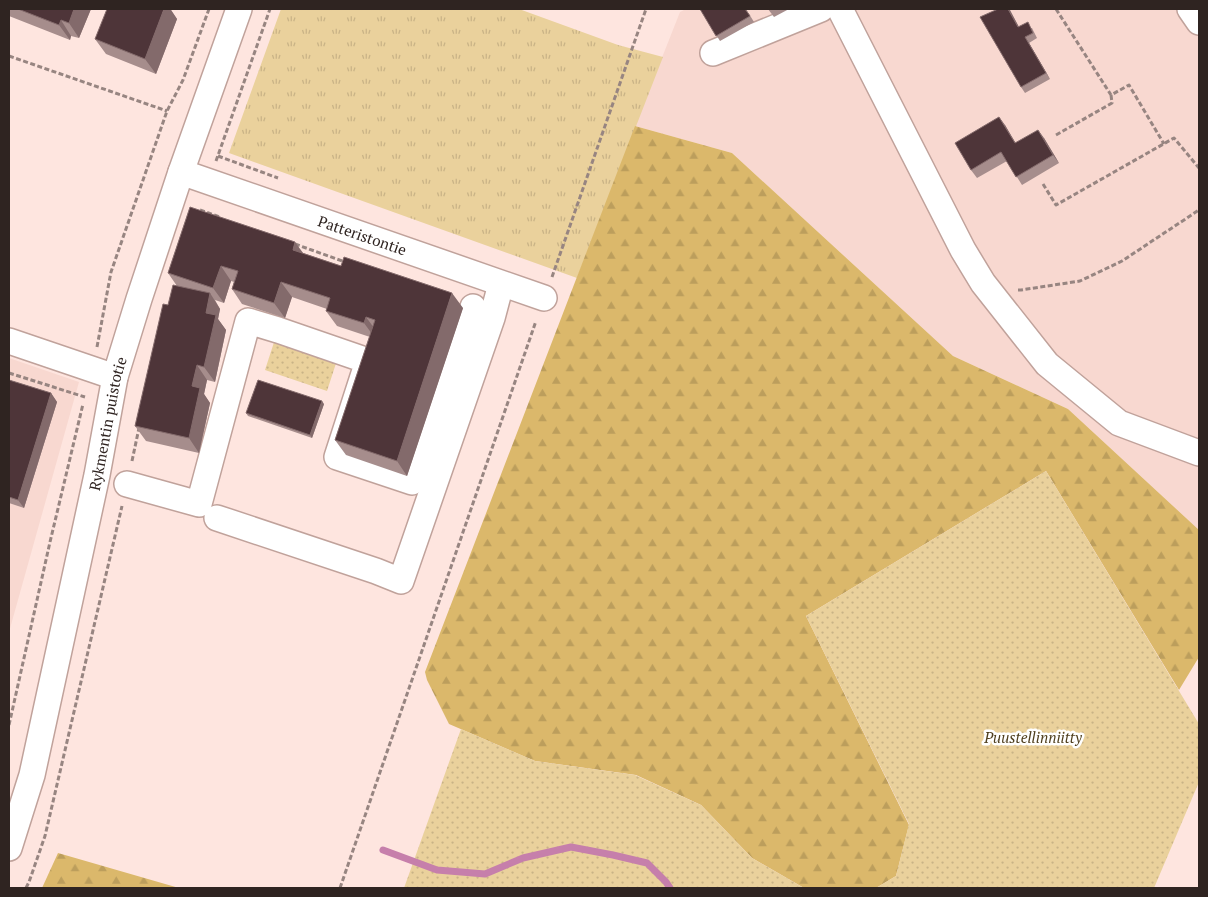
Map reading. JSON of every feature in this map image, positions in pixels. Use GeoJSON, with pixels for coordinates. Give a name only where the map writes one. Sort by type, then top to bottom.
{"type":"FeatureCollection","features":[{"type":"Feature","properties":{"kind":"street","name":"Rykmentin puistotie"},"geometry":{"type":"LineString","coordinates":[[9,848],[32,775],[97,475],[103,373],[139,299],[181,172],[239,9]]}},
{"type":"Feature","properties":{"kind":"street"},"geometry":{"type":"LineString","coordinates":[[713,53],[821,9]]}},
{"type":"Feature","properties":{"kind":"street"},"geometry":{"type":"LineString","coordinates":[[840,9],[963,250],[983,283],[1047,364],[1119,423],[1199,453]]}},
{"type":"Feature","properties":{"kind":"street"},"geometry":{"type":"LineString","coordinates":[[1190,9],[1199,22]]}},
{"type":"Feature","properties":{"kind":"street","name":"Patteristontie"},"geometry":{"type":"LineString","coordinates":[[181,172],[544,298]]}},
{"type":"Feature","properties":{"kind":"street"},"geometry":{"type":"LineString","coordinates":[[217,518],[401,580],[492,318],[501,284]]}},
{"type":"Feature","properties":{"kind":"street"},"geometry":{"type":"LineString","coordinates":[[127,484],[199,504],[248,321],[368,361],[337,457],[412,482],[474,307]]}},
{"type":"Feature","properties":{"kind":"street"},"geometry":{"type":"LineString","coordinates":[[9,341],[103,373]]}},
{"type":"Feature","properties":{"kind":"path"},"geometry":{"type":"LineString","coordinates":[[9,725],[85,398],[103,373],[111,272],[167,111],[184,80],[209,9]]}},
{"type":"Feature","properties":{"kind":"path"},"geometry":{"type":"LineString","coordinates":[[227,220],[200,210],[208,182],[270,9]]}},
{"type":"Feature","properties":{"kind":"path"},"geometry":{"type":"LineString","coordinates":[[340,888],[646,9]]}},
{"type":"Feature","properties":{"kind":"path"},"geometry":{"type":"LineString","coordinates":[[1056,9],[1112,95],[1112,103],[1056,135]]}},
{"type":"Feature","properties":{"kind":"path"},"geometry":{"type":"LineString","coordinates":[[9,56],[167,111]]}},
{"type":"Feature","properties":{"kind":"path"},"geometry":{"type":"LineString","coordinates":[[1112,95],[1129,85],[1164,144]]}},
{"type":"Feature","properties":{"kind":"path"},"geometry":{"type":"LineString","coordinates":[[1043,184],[1056,205],[1174,138],[1199,168]]}},
{"type":"Feature","properties":{"kind":"path"},"geometry":{"type":"LineString","coordinates":[[983,283],[1021,290],[1080,281],[1122,261],[1199,210]]}},
{"type":"Feature","properties":{"kind":"path"},"geometry":{"type":"LineString","coordinates":[[291,242],[346,262]]}},
{"type":"Feature","properties":{"kind":"path"},"geometry":{"type":"LineString","coordinates":[[9,372],[85,398]]}},
{"type":"Feature","properties":{"kind":"path"},"geometry":{"type":"LineString","coordinates":[[26,888],[45,836],[139,426]]}},
{"type":"Feature","properties":{"kind":"shaded area"},"geometry":{"type":"Polygon","coordinates":[[[686,9],[1199,9],[1199,530],[1068,409],[953,356],[732,153],[635,126],[680,12],[686,9]]]}},
{"type":"Feature","properties":{"kind":"shaded area"},"geometry":{"type":"Polygon","coordinates":[[[9,358],[79,382],[9,632],[9,358]]]}},
{"type":"Feature","properties":{"kind":"green space"},"geometry":{"type":"Polygon","coordinates":[[[281,9],[519,9],[618,45],[663,57],[577,278],[229,153],[281,9]]]}},
{"type":"Feature","properties":{"kind":"green space"},"geometry":{"type":"Polygon","coordinates":[[[635,126],[732,153],[953,356],[1068,409],[1199,530],[1199,657],[1179,690],[1046,471],[806,616],[909,825],[896,876],[876,888],[804,888],[752,858],[701,805],[636,775],[535,761],[449,724],[427,680],[425,672],[635,126]]]}},
{"type":"Feature","properties":{"kind":"green space"},"geometry":{"type":"Polygon","coordinates":[[[278,330],[340,351],[327,391],[265,370],[278,330]]]}},
{"type":"Feature","properties":{"kind":"green space","name":"Puustellinniitty"},"geometry":{"type":"Polygon","coordinates":[[[1046,471],[1199,724],[1199,782],[1154,888],[876,888],[896,876],[909,824],[806,616],[1046,471]]]}},
{"type":"Feature","properties":{"kind":"green space"},"geometry":{"type":"Polygon","coordinates":[[[461,729],[535,761],[635,775],[701,805],[752,858],[804,888],[404,888],[461,729]]]}},
{"type":"Feature","properties":{"kind":"green space"},"geometry":{"type":"Polygon","coordinates":[[[58,853],[179,888],[42,888],[58,853]]]}},
{"type":"Feature","properties":{"kind":"building"},"geometry":{"type":"Polygon","coordinates":[[[18,9],[74,9],[69,23],[61,20],[59,25],[18,9]]]}},
{"type":"Feature","properties":{"kind":"building"},"geometry":{"type":"Polygon","coordinates":[[[107,9],[164,9],[145,59],[95,39],[107,9]]]}},
{"type":"Feature","properties":{"kind":"building"},"geometry":{"type":"Polygon","coordinates":[[[700,9],[745,9],[750,16],[716,36],[700,9]]]}},
{"type":"Feature","properties":{"kind":"building"},"geometry":{"type":"Polygon","coordinates":[[[998,9],[1008,9],[1018,27],[1028,22],[1033,33],[1025,37],[1046,73],[1021,87],[980,17],[998,9]]]}},
{"type":"Feature","properties":{"kind":"building"},"geometry":{"type":"Polygon","coordinates":[[[999,117],[1015,143],[1038,130],[1053,155],[1016,177],[1001,152],[971,170],[955,143],[999,117]]]}},
{"type":"Feature","properties":{"kind":"building"},"geometry":{"type":"Polygon","coordinates":[[[190,207],[295,242],[293,250],[341,266],[344,257],[452,293],[397,461],[335,440],[375,320],[366,317],[364,323],[326,311],[330,298],[281,282],[274,303],[232,289],[238,271],[221,266],[213,288],[168,273],[190,207]]]}},
{"type":"Feature","properties":{"kind":"building"},"geometry":{"type":"Polygon","coordinates":[[[173,285],[210,293],[206,313],[216,315],[204,367],[197,365],[192,386],[200,388],[189,438],[135,426],[163,304],[168,305],[173,285]]]}},
{"type":"Feature","properties":{"kind":"building"},"geometry":{"type":"Polygon","coordinates":[[[9,380],[51,393],[18,500],[9,497],[9,380]]]}},
{"type":"Feature","properties":{"kind":"building"},"geometry":{"type":"Polygon","coordinates":[[[258,380],[322,401],[310,435],[246,413],[258,380]]]}},
{"type":"Feature","properties":{"kind":"waterway"},"geometry":{"type":"LineString","coordinates":[[383,850],[437,870],[485,874],[523,858],[571,847],[647,863],[670,888]]}}]}
